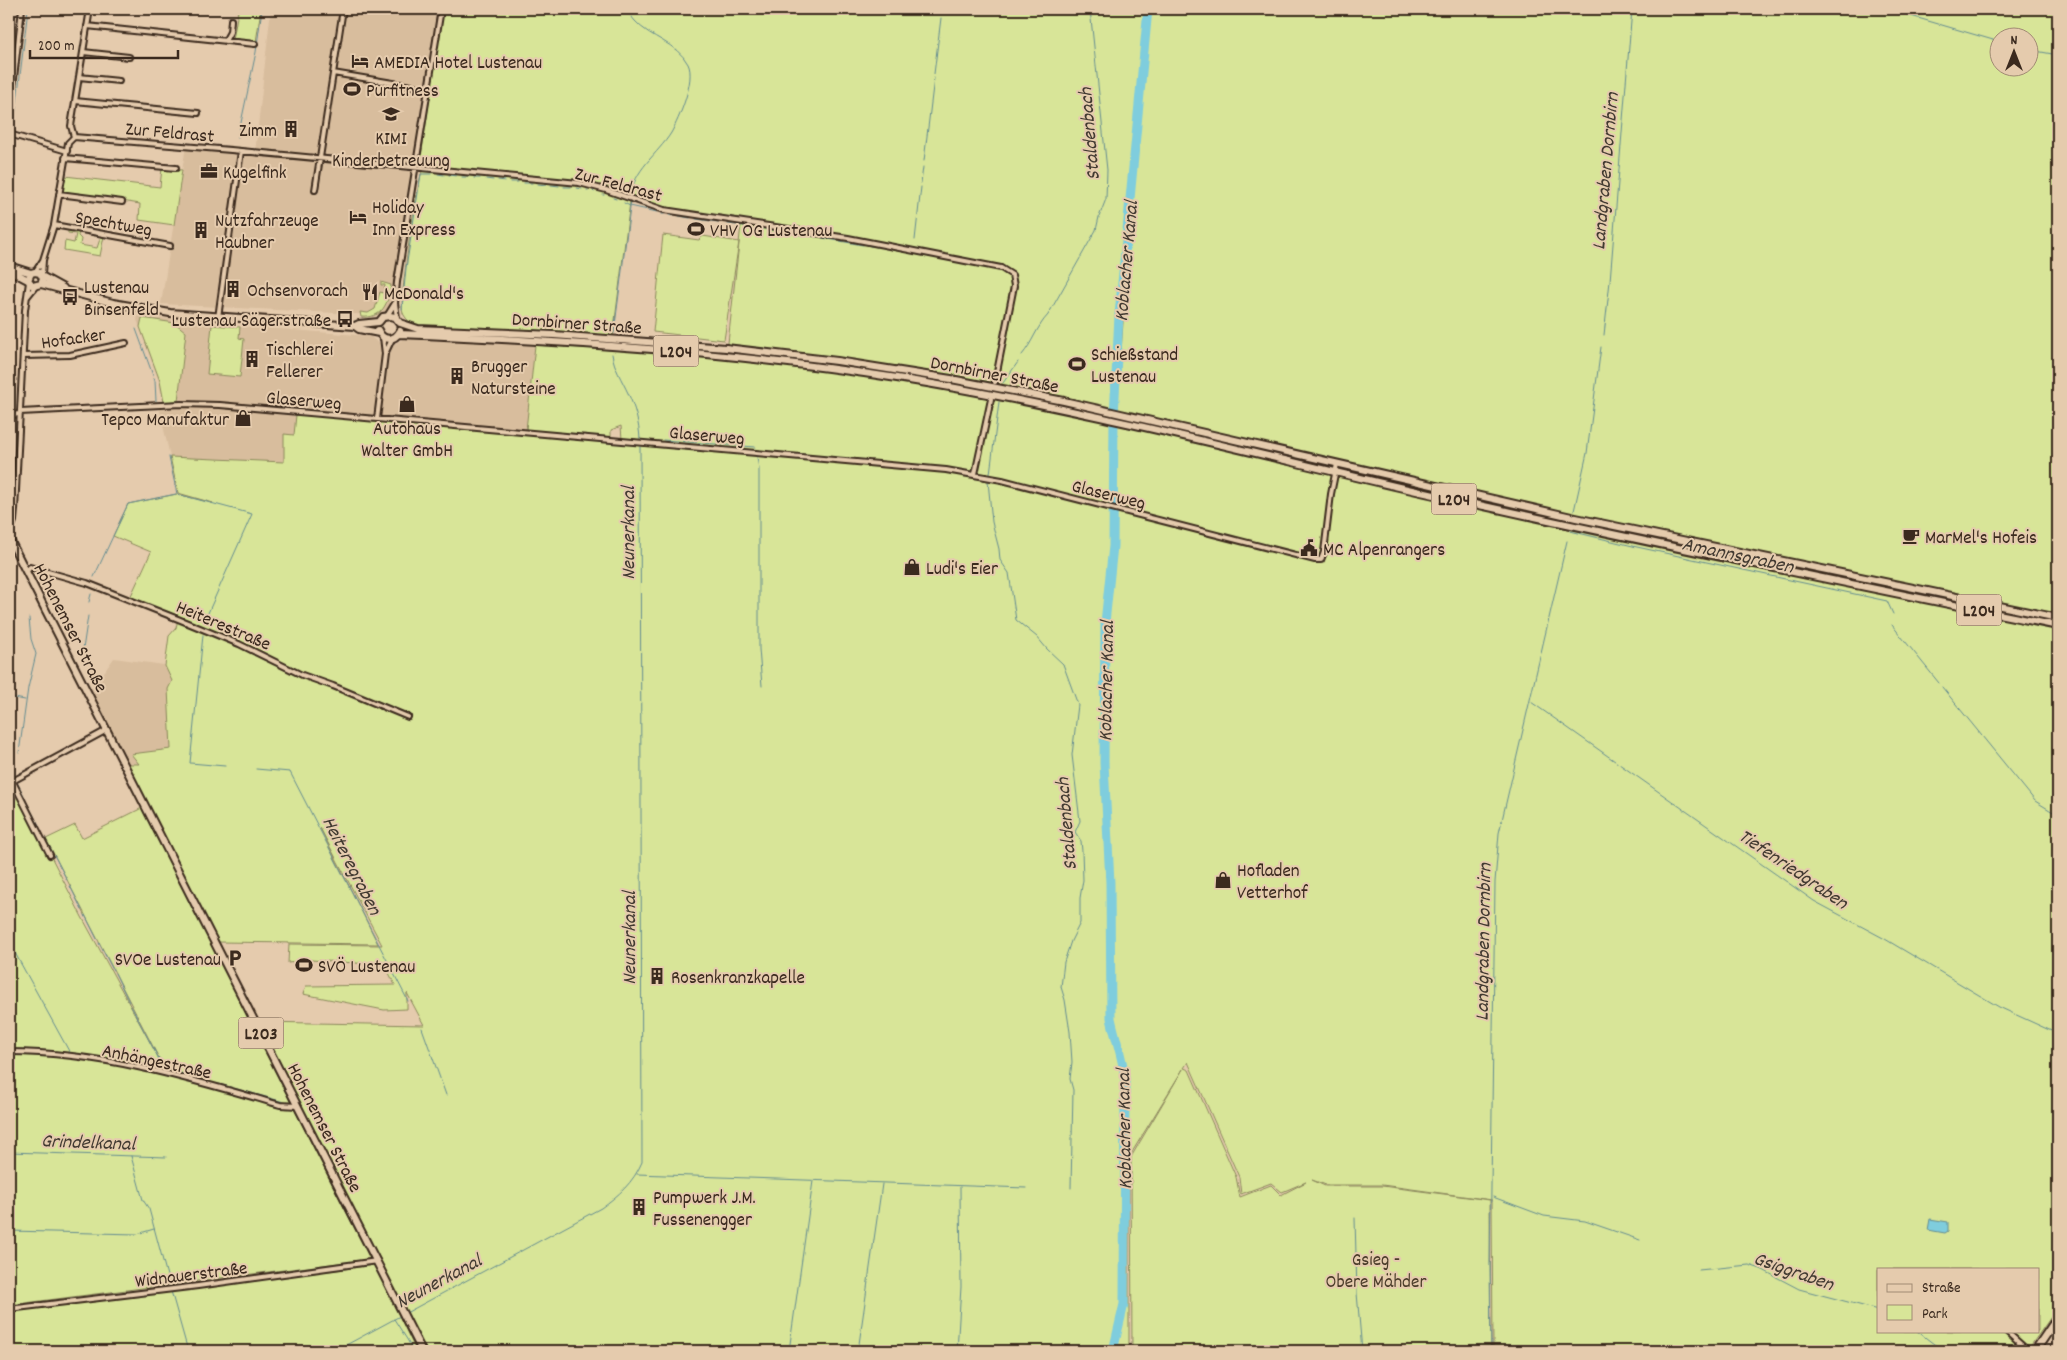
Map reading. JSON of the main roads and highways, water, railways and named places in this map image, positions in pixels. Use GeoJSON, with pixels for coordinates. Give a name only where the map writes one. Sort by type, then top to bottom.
{"type":"FeatureCollection","features":[{"type":"Feature","properties":{"kind":"highway"},"geometry":{"type":"LineString","coordinates":[[2035,1351],[2058,1317]]}},
{"type":"Feature","properties":{"kind":"highway"},"geometry":{"type":"LineString","coordinates":[[2046,1351],[2058,1334]]}},
{"type":"Feature","properties":{"kind":"main road","name":"Dornbirner Straße"},"geometry":{"type":"LineString","coordinates":[[9,268],[30,277],[38,286],[69,291],[142,309],[218,318],[355,326],[379,322],[386,316],[418,329],[482,331],[670,343],[838,361],[986,385],[1337,462],[1576,518],[2058,618]]}},
{"type":"Feature","properties":{"kind":"main road","name":"Dornbirner Straße"},"geometry":{"type":"LineString","coordinates":[[30,277],[42,276],[69,291]]}},
{"type":"Feature","properties":{"kind":"main road"},"geometry":{"type":"LineString","coordinates":[[38,286],[42,276]]}},
{"type":"Feature","properties":{"kind":"main road"},"geometry":{"type":"LineString","coordinates":[[396,336],[398,321]]}},
{"type":"Feature","properties":{"kind":"main road"},"geometry":{"type":"LineString","coordinates":[[379,322],[381,335]]}},
{"type":"Feature","properties":{"kind":"main road","name":"Dornbirner Straße"},"geometry":{"type":"LineString","coordinates":[[355,326],[359,329],[381,335],[659,350],[789,363],[929,383],[1034,402],[1573,526],[2058,626]]}},
{"type":"Feature","properties":{"kind":"main road","name":"Hohenemser Straße"},"geometry":{"type":"LineString","coordinates":[[9,538],[422,1351]]}},
{"type":"Feature","properties":{"kind":"water"},"geometry":{"type":"Polygon","coordinates":[[[1930,1219],[1948,1222],[1948,1231],[1945,1233],[1928,1230],[1930,1219]]]}},
{"type":"Feature","properties":{"kind":"waterway","name":"Grindelkanal"},"geometry":{"type":"LineString","coordinates":[[13,134],[28,9]]}},
{"type":"Feature","properties":{"kind":"waterway"},"geometry":{"type":"LineString","coordinates":[[238,137],[256,52],[262,9]]}},
{"type":"Feature","properties":{"kind":"waterway","name":"Neunerkanal"},"geometry":{"type":"LineString","coordinates":[[627,9],[641,27],[677,51],[688,64],[690,71],[686,99],[674,127],[666,141],[636,178],[631,196]]}},
{"type":"Feature","properties":{"kind":"waterway","name":"Staldenbach"},"geometry":{"type":"LineString","coordinates":[[1022,355],[1048,315],[1096,230],[1106,199],[1107,170],[1090,9]]}},
{"type":"Feature","properties":{"kind":"waterway","name":"Koblacher Kanal"},"geometry":{"type":"LineString","coordinates":[[1113,1351],[1124,1304],[1125,1079],[1123,1063],[1111,1018],[1110,883],[1104,763],[1105,623],[1113,546],[1114,417],[1119,315],[1148,9]]}},
{"type":"Feature","properties":{"kind":"waterway","name":"Landgraben Dornbirn"},"geometry":{"type":"LineString","coordinates":[[1604,335],[1632,9]]}},
{"type":"Feature","properties":{"kind":"waterway"},"geometry":{"type":"LineString","coordinates":[[1887,9],[1990,39]]}},
{"type":"Feature","properties":{"kind":"waterway"},"geometry":{"type":"LineString","coordinates":[[934,74],[941,18]]}},
{"type":"Feature","properties":{"kind":"waterway"},"geometry":{"type":"LineString","coordinates":[[2040,52],[2058,55]]}},
{"type":"Feature","properties":{"kind":"waterway"},"geometry":{"type":"LineString","coordinates":[[924,161],[934,78]]}},
{"type":"Feature","properties":{"kind":"waterway","name":"Grindelkanal"},"geometry":{"type":"LineString","coordinates":[[9,146],[12,137]]}},
{"type":"Feature","properties":{"kind":"waterway"},"geometry":{"type":"LineString","coordinates":[[921,183],[923,167]]}},
{"type":"Feature","properties":{"kind":"waterway"},"geometry":{"type":"LineString","coordinates":[[402,309],[406,268],[421,174],[431,174]]}},
{"type":"Feature","properties":{"kind":"waterway"},"geometry":{"type":"LineString","coordinates":[[438,174],[444,175]]}},
{"type":"Feature","properties":{"kind":"waterway"},"geometry":{"type":"LineString","coordinates":[[449,175],[456,176]]}},
{"type":"Feature","properties":{"kind":"waterway"},"geometry":{"type":"LineString","coordinates":[[462,177],[468,177]]}},
{"type":"Feature","properties":{"kind":"waterway"},"geometry":{"type":"LineString","coordinates":[[474,178],[480,178]]}},
{"type":"Feature","properties":{"kind":"waterway"},"geometry":{"type":"LineString","coordinates":[[486,179],[493,180]]}},
{"type":"Feature","properties":{"kind":"waterway"},"geometry":{"type":"LineString","coordinates":[[498,180],[505,181]]}},
{"type":"Feature","properties":{"kind":"waterway"},"geometry":{"type":"LineString","coordinates":[[511,182],[518,182]]}},
{"type":"Feature","properties":{"kind":"waterway"},"geometry":{"type":"LineString","coordinates":[[524,183],[532,183]]}},
{"type":"Feature","properties":{"kind":"waterway"},"geometry":{"type":"LineString","coordinates":[[538,184],[546,185]]}},
{"type":"Feature","properties":{"kind":"waterway"},"geometry":{"type":"LineString","coordinates":[[551,185],[559,186]]}},
{"type":"Feature","properties":{"kind":"waterway"},"geometry":{"type":"LineString","coordinates":[[564,187],[571,187]]}},
{"type":"Feature","properties":{"kind":"waterway"},"geometry":{"type":"LineString","coordinates":[[915,240],[921,187]]}},
{"type":"Feature","properties":{"kind":"waterway"},"geometry":{"type":"LineString","coordinates":[[577,188],[582,189]]}},
{"type":"Feature","properties":{"kind":"waterway","name":"Neunerkanal"},"geometry":{"type":"LineString","coordinates":[[614,333],[631,200]]}},
{"type":"Feature","properties":{"kind":"waterway"},"geometry":{"type":"LineString","coordinates":[[624,203],[657,212]]}},
{"type":"Feature","properties":{"kind":"waterway"},"geometry":{"type":"LineString","coordinates":[[669,215],[673,216]]}},
{"type":"Feature","properties":{"kind":"waterway"},"geometry":{"type":"LineString","coordinates":[[679,216],[690,218]]}},
{"type":"Feature","properties":{"kind":"waterway"},"geometry":{"type":"LineString","coordinates":[[696,219],[718,222]]}},
{"type":"Feature","properties":{"kind":"waterway"},"geometry":{"type":"LineString","coordinates":[[728,224],[752,227]]}},
{"type":"Feature","properties":{"kind":"waterway"},"geometry":{"type":"LineString","coordinates":[[758,228],[792,233]]}},
{"type":"Feature","properties":{"kind":"waterway"},"geometry":{"type":"LineString","coordinates":[[797,234],[805,236]]}},
{"type":"Feature","properties":{"kind":"waterway"},"geometry":{"type":"LineString","coordinates":[[811,236],[816,237]]}},
{"type":"Feature","properties":{"kind":"waterway"},"geometry":{"type":"LineString","coordinates":[[822,238],[863,245]]}},
{"type":"Feature","properties":{"kind":"waterway"},"geometry":{"type":"LineString","coordinates":[[870,246],[886,248]]}},
{"type":"Feature","properties":{"kind":"waterway"},"geometry":{"type":"LineString","coordinates":[[891,249],[898,250]]}},
{"type":"Feature","properties":{"kind":"waterway"},"geometry":{"type":"LineString","coordinates":[[903,252],[911,253]]}},
{"type":"Feature","properties":{"kind":"waterway"},"geometry":{"type":"LineString","coordinates":[[916,254],[933,257]]}},
{"type":"Feature","properties":{"kind":"waterway"},"geometry":{"type":"LineString","coordinates":[[939,258],[964,263]]}},
{"type":"Feature","properties":{"kind":"waterway","name":"Heiteregraben"},"geometry":{"type":"LineString","coordinates":[[136,329],[155,381],[156,401]]}},
{"type":"Feature","properties":{"kind":"waterway","name":"Landgraben Dornbirn"},"geometry":{"type":"LineString","coordinates":[[1574,511],[1587,453],[1601,347]]}},
{"type":"Feature","properties":{"kind":"waterway","name":"Neunerkanal"},"geometry":{"type":"LineString","coordinates":[[406,1313],[601,1208],[625,1188],[642,1162],[640,439],[635,410],[616,369],[612,354]]}},
{"type":"Feature","properties":{"kind":"waterway","name":"Staldenbach"},"geometry":{"type":"LineString","coordinates":[[1003,383],[1018,362]]}},
{"type":"Feature","properties":{"kind":"waterway","name":"Staldenbach"},"geometry":{"type":"LineString","coordinates":[[990,474],[999,402]]}},
{"type":"Feature","properties":{"kind":"waterway"},"geometry":{"type":"LineString","coordinates":[[663,440],[755,447]]}},
{"type":"Feature","properties":{"kind":"waterway","name":"Heiteregraben"},"geometry":{"type":"LineString","coordinates":[[169,457],[177,494],[252,514],[204,622]]}},
{"type":"Feature","properties":{"kind":"waterway"},"geometry":{"type":"LineString","coordinates":[[757,457],[759,469],[759,649],[762,686]]}},
{"type":"Feature","properties":{"kind":"waterway","name":"Staldenbach"},"geometry":{"type":"LineString","coordinates":[[988,481],[992,522],[1000,560],[1009,573],[1016,620],[1037,637],[1063,664],[1078,705],[1072,755],[1080,821],[1075,832],[1081,841],[1083,880],[1080,898],[1080,923],[1064,962],[1061,987],[1070,1032],[1072,1062],[1070,1079],[1073,1090],[1071,1188]]}},
{"type":"Feature","properties":{"kind":"waterway"},"geometry":{"type":"LineString","coordinates":[[94,577],[128,504],[176,494]]}},
{"type":"Feature","properties":{"kind":"waterway","name":"Amannsgraben"},"geometry":{"type":"LineString","coordinates":[[1570,531],[1887,601],[1893,614]]}},
{"type":"Feature","properties":{"kind":"waterway","name":"Landgraben Dornbirn"},"geometry":{"type":"LineString","coordinates":[[1491,1351],[1490,1264],[1495,882],[1499,833],[1567,541]]}},
{"type":"Feature","properties":{"kind":"waterway"},"geometry":{"type":"LineString","coordinates":[[89,602],[91,594]]}},
{"type":"Feature","properties":{"kind":"waterway"},"geometry":{"type":"LineString","coordinates":[[83,649],[88,616]]}},
{"type":"Feature","properties":{"kind":"waterway","name":"Heiteregraben"},"geometry":{"type":"LineString","coordinates":[[19,753],[28,688],[36,654],[31,639],[29,618]]}},
{"type":"Feature","properties":{"kind":"waterway","name":"Amannsgraben"},"geometry":{"type":"LineString","coordinates":[[1892,625],[1939,683]]}},
{"type":"Feature","properties":{"kind":"waterway","name":"Heiteregraben"},"geometry":{"type":"LineString","coordinates":[[203,635],[190,763],[225,766]]}},
{"type":"Feature","properties":{"kind":"waterway","name":"Amannsgraben"},"geometry":{"type":"LineString","coordinates":[[1942,687],[2035,801],[2058,815]]}},
{"type":"Feature","properties":{"kind":"waterway"},"geometry":{"type":"LineString","coordinates":[[9,697],[25,700]]}},
{"type":"Feature","properties":{"kind":"waterway","name":"Tiefenriedgraben"},"geometry":{"type":"LineString","coordinates":[[1531,702],[1814,901],[1885,939],[1999,1007],[2058,1034]]}},
{"type":"Feature","properties":{"kind":"waterway","name":"Heiteregraben"},"geometry":{"type":"LineString","coordinates":[[9,772],[14,764]]}},
{"type":"Feature","properties":{"kind":"waterway","name":"Heiteregraben"},"geometry":{"type":"LineString","coordinates":[[256,769],[290,772],[408,1001]]}},
{"type":"Feature","properties":{"kind":"waterway","name":"Heiteregraben"},"geometry":{"type":"LineString","coordinates":[[10,770],[13,776]]}},
{"type":"Feature","properties":{"kind":"waterway"},"geometry":{"type":"LineString","coordinates":[[17,782],[25,798]]}},
{"type":"Feature","properties":{"kind":"waterway"},"geometry":{"type":"LineString","coordinates":[[27,803],[34,816]]}},
{"type":"Feature","properties":{"kind":"waterway"},"geometry":{"type":"LineString","coordinates":[[36,820],[39,825]]}},
{"type":"Feature","properties":{"kind":"waterway"},"geometry":{"type":"LineString","coordinates":[[45,838],[52,851]]}},
{"type":"Feature","properties":{"kind":"waterway"},"geometry":{"type":"LineString","coordinates":[[54,855],[67,880]]}},
{"type":"Feature","properties":{"kind":"waterway"},"geometry":{"type":"LineString","coordinates":[[70,886],[82,910]]}},
{"type":"Feature","properties":{"kind":"waterway"},"geometry":{"type":"LineString","coordinates":[[85,915],[97,939]]}},
{"type":"Feature","properties":{"kind":"waterway"},"geometry":{"type":"LineString","coordinates":[[9,942],[70,1053]]}},
{"type":"Feature","properties":{"kind":"waterway"},"geometry":{"type":"LineString","coordinates":[[99,943],[113,970]]}},
{"type":"Feature","properties":{"kind":"waterway"},"geometry":{"type":"LineString","coordinates":[[115,973],[129,1002]]}},
{"type":"Feature","properties":{"kind":"waterway"},"geometry":{"type":"LineString","coordinates":[[131,1006],[161,1063]]}},
{"type":"Feature","properties":{"kind":"waterway","name":"Heiteregraben"},"geometry":{"type":"LineString","coordinates":[[422,1028],[446,1095]]}},
{"type":"Feature","properties":{"kind":"waterway"},"geometry":{"type":"LineString","coordinates":[[164,1068],[213,1083]]}},
{"type":"Feature","properties":{"kind":"waterway"},"geometry":{"type":"LineString","coordinates":[[219,1084],[284,1102]]}},
{"type":"Feature","properties":{"kind":"waterway","name":"Grindelkanal"},"geometry":{"type":"LineString","coordinates":[[9,1152],[166,1157]]}},
{"type":"Feature","properties":{"kind":"waterway"},"geometry":{"type":"LineString","coordinates":[[131,1156],[143,1200],[149,1209],[170,1287]]}},
{"type":"Feature","properties":{"kind":"waterway"},"geometry":{"type":"LineString","coordinates":[[637,1174],[1026,1188]]}},
{"type":"Feature","properties":{"kind":"waterway"},"geometry":{"type":"LineString","coordinates":[[789,1351],[813,1181]]}},
{"type":"Feature","properties":{"kind":"waterway"},"geometry":{"type":"LineString","coordinates":[[858,1351],[882,1184]]}},
{"type":"Feature","properties":{"kind":"waterway"},"geometry":{"type":"LineString","coordinates":[[957,1351],[961,1287],[960,1187]]}},
{"type":"Feature","properties":{"kind":"waterway","name":"Gsiggraben"},"geometry":{"type":"LineString","coordinates":[[1493,1197],[1544,1216],[1585,1221],[1640,1240]]}},
{"type":"Feature","properties":{"kind":"waterway"},"geometry":{"type":"LineString","coordinates":[[1355,1218],[1357,1293],[1362,1351]]}},
{"type":"Feature","properties":{"kind":"waterway"},"geometry":{"type":"LineString","coordinates":[[9,1231],[137,1234],[154,1229]]}},
{"type":"Feature","properties":{"kind":"waterway","name":"Gsiggraben"},"geometry":{"type":"LineString","coordinates":[[1699,1270],[1749,1265],[1761,1269],[1799,1289],[1877,1310]]}},
{"type":"Feature","properties":{"kind":"waterway"},"geometry":{"type":"LineString","coordinates":[[171,1291],[188,1351]]}},
{"type":"Feature","properties":{"kind":"waterway","name":"Neunerkanal"},"geometry":{"type":"LineString","coordinates":[[335,1351],[400,1316]]}},
{"type":"Feature","properties":{"kind":"waterway"},"geometry":{"type":"LineString","coordinates":[[394,1319],[413,1351]]}},
{"type":"Feature","properties":{"kind":"waterway","name":"Gsiggraben"},"geometry":{"type":"LineString","coordinates":[[1918,1332],[1943,1351]]}},
{"type":"Feature","properties":{"kind":"place","name":"AMEDIA Hotel Lustenau"},"geometry":{"type":"Point","coordinates":[360,61]}},
{"type":"Feature","properties":{"kind":"place","name":"Purfitness"},"geometry":{"type":"Point","coordinates":[352,89]}},
{"type":"Feature","properties":{"kind":"place","name":"KIMI Kinderbetreuung"},"geometry":{"type":"Point","coordinates":[391,114]}},
{"type":"Feature","properties":{"kind":"place","name":"Zimm"},"geometry":{"type":"Point","coordinates":[291,129]}},
{"type":"Feature","properties":{"kind":"place","name":"Kugelfink"},"geometry":{"type":"Point","coordinates":[209,171]}},
{"type":"Feature","properties":{"kind":"place","name":"Holiday Inn Express"},"geometry":{"type":"Point","coordinates":[358,217]}},
{"type":"Feature","properties":{"kind":"place","name":"VHV OG Lustenau"},"geometry":{"type":"Point","coordinates":[696,229]}},
{"type":"Feature","properties":{"kind":"place","name":"Nutzfahrzeuge Haubner"},"geometry":{"type":"Point","coordinates":[201,230]}},
{"type":"Feature","properties":{"kind":"place","name":"Ochsenvorach"},"geometry":{"type":"Point","coordinates":[233,289]}},
{"type":"Feature","properties":{"kind":"place","name":"McDonald's"},"geometry":{"type":"Point","coordinates":[370,292]}},
{"type":"Feature","properties":{"kind":"place","name":"Lustenau Binsenfeld"},"geometry":{"type":"Point","coordinates":[70,297]}},
{"type":"Feature","properties":{"kind":"place","name":"Lustenau Sägerstraße"},"geometry":{"type":"Point","coordinates":[345,319]}},
{"type":"Feature","properties":{"kind":"place","name":"Tischlerei Fellerer"},"geometry":{"type":"Point","coordinates":[252,359]}},
{"type":"Feature","properties":{"kind":"place","name":"Schießstand Lustenau"},"geometry":{"type":"Point","coordinates":[1077,364]}},
{"type":"Feature","properties":{"kind":"place","name":"Brugger Natursteine"},"geometry":{"type":"Point","coordinates":[457,376]}},
{"type":"Feature","properties":{"kind":"place","name":"Autohaus Walter GmbH"},"geometry":{"type":"Point","coordinates":[407,404]}},
{"type":"Feature","properties":{"kind":"place","name":"Tepco Manufaktur"},"geometry":{"type":"Point","coordinates":[243,418]}},
{"type":"Feature","properties":{"kind":"place","name":"MarMel's Hofeis"},"geometry":{"type":"Point","coordinates":[1911,536]}},
{"type":"Feature","properties":{"kind":"place","name":"MC Alpenrangers"},"geometry":{"type":"Point","coordinates":[1309,548]}},
{"type":"Feature","properties":{"kind":"place","name":"Ludi's Eier"},"geometry":{"type":"Point","coordinates":[912,567]}},
{"type":"Feature","properties":{"kind":"place","name":"Hofladen Vetterhof"},"geometry":{"type":"Point","coordinates":[1223,880]}},
{"type":"Feature","properties":{"kind":"place","name":"SVOe Lustenau"},"geometry":{"type":"Point","coordinates":[235,958]}},
{"type":"Feature","properties":{"kind":"place","name":"SVÖ Lustenau"},"geometry":{"type":"Point","coordinates":[304,965]}},
{"type":"Feature","properties":{"kind":"place","name":"Rosenkranzkapelle"},"geometry":{"type":"Point","coordinates":[657,976]}},
{"type":"Feature","properties":{"kind":"place","name":"Pumpwerk J.M. Fussenengger"},"geometry":{"type":"Point","coordinates":[639,1207]}},
{"type":"Feature","properties":{"kind":"park label","name":"Gsieg - Obere Mähder"},"geometry":{"type":"Point","coordinates":[1376,1269]}}]}
